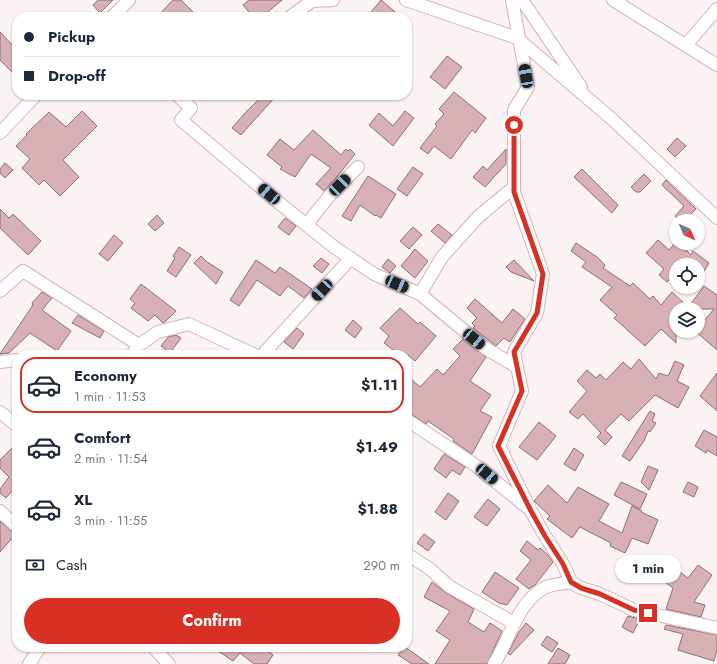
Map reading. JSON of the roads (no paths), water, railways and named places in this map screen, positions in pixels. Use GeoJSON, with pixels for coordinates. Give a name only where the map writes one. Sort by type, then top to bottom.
{"type":"FeatureCollection","features":[{"type":"Feature","properties":{"kind":"street"},"geometry":{"type":"LineString","coordinates":[[117,12],[129,0]]}},
{"type":"Feature","properties":{"kind":"street"},"geometry":{"type":"LineString","coordinates":[[297,12],[311,1],[333,0]]}},
{"type":"Feature","properties":{"kind":"street"},"geometry":{"type":"LineString","coordinates":[[406,0],[519,40],[613,120],[717,218]]}},
{"type":"Feature","properties":{"kind":"street"},"geometry":{"type":"LineString","coordinates":[[512,0],[528,87],[514,110],[514,192],[543,274],[537,313],[514,352],[522,391],[498,446],[531,511],[563,564],[571,582],[581,588],[600,594],[634,610],[717,628]]}},
{"type":"Feature","properties":{"kind":"street"},"geometry":{"type":"LineString","coordinates":[[522,0],[589,100]]}},
{"type":"Feature","properties":{"kind":"street"},"geometry":{"type":"LineString","coordinates":[[613,0],[628,4],[717,65]]}},
{"type":"Feature","properties":{"kind":"street"},"geometry":{"type":"LineString","coordinates":[[686,45],[717,9]]}},
{"type":"Feature","properties":{"kind":"street"},"geometry":{"type":"LineString","coordinates":[[0,133],[31,100]]}},
{"type":"Feature","properties":{"kind":"street"},"geometry":{"type":"LineString","coordinates":[[182,100],[191,108],[181,120],[306,225],[374,274],[420,294],[485,348],[517,367]]}},
{"type":"Feature","properties":{"kind":"street"},"geometry":{"type":"LineString","coordinates":[[306,225],[331,194],[358,167]]}},
{"type":"Feature","properties":{"kind":"street"},"geometry":{"type":"LineString","coordinates":[[420,294],[442,257],[478,217],[514,187]]}},
{"type":"Feature","properties":{"kind":"street"},"geometry":{"type":"LineString","coordinates":[[267,350],[351,258]]}},
{"type":"Feature","properties":{"kind":"street"},"geometry":{"type":"LineString","coordinates":[[0,291],[23,271],[136,350],[158,332],[189,324],[244,350]]}},
{"type":"Feature","properties":{"kind":"street"},"geometry":{"type":"LineString","coordinates":[[0,362],[12,361]]}},
{"type":"Feature","properties":{"kind":"street"},"geometry":{"type":"LineString","coordinates":[[0,412],[12,422]]}},
{"type":"Feature","properties":{"kind":"street"},"geometry":{"type":"LineString","coordinates":[[412,423],[475,464],[531,511]]}},
{"type":"Feature","properties":{"kind":"street"},"geometry":{"type":"LineString","coordinates":[[0,511],[12,522]]}},
{"type":"Feature","properties":{"kind":"street"},"geometry":{"type":"LineString","coordinates":[[412,557],[450,586],[514,623]]}},
{"type":"Feature","properties":{"kind":"street"},"geometry":{"type":"LineString","coordinates":[[494,664],[501,653],[514,623],[529,600],[545,587],[571,582]]}},
{"type":"Feature","properties":{"kind":"street"},"geometry":{"type":"LineString","coordinates":[[29,664],[37,652]]}},
{"type":"Feature","properties":{"kind":"street"},"geometry":{"type":"LineString","coordinates":[[158,652],[170,664]]}}]}
